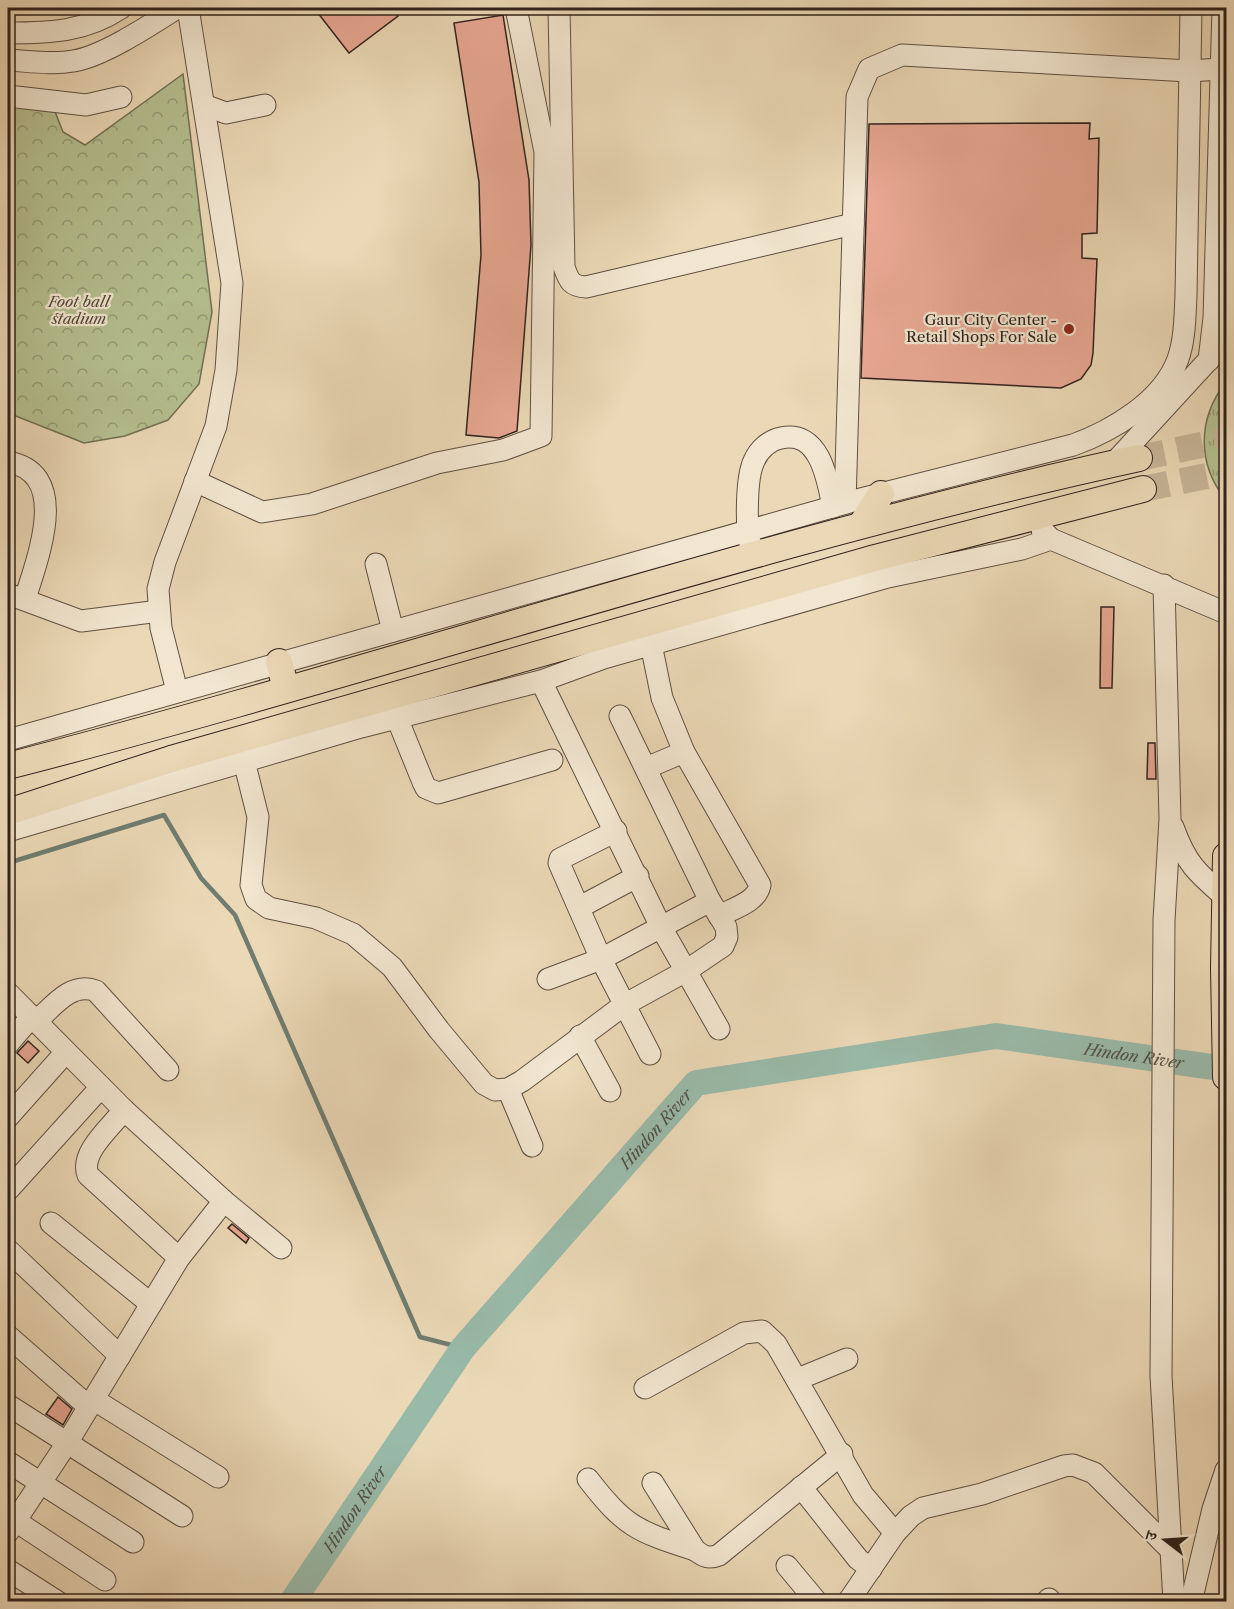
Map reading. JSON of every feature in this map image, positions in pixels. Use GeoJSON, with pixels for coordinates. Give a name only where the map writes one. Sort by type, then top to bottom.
{"type":"FeatureCollection","features":[{"type":"Feature","properties":{"kind":"main road"},"geometry":{"type":"LineString","coordinates":[[8,766],[140,732],[286,689],[750,543],[861,525],[1139,458]]}},
{"type":"Feature","properties":{"kind":"main road"},"geometry":{"type":"LineString","coordinates":[[8,812],[153,776],[875,558],[1143,489]]}},
{"type":"Feature","properties":{"kind":"main road"},"geometry":{"type":"LineString","coordinates":[[861,525],[881,494]]}},
{"type":"Feature","properties":{"kind":"main road"},"geometry":{"type":"LineString","coordinates":[[279,663],[286,689]]}},
{"type":"Feature","properties":{"kind":"main road"},"geometry":{"type":"LineString","coordinates":[[1227,856],[1224,968],[1227,1077]]}},
{"type":"Feature","properties":{"kind":"street"},"geometry":{"type":"LineString","coordinates":[[8,33],[55,33],[86,27],[121,8]]}},
{"type":"Feature","properties":{"kind":"street"},"geometry":{"type":"LineString","coordinates":[[8,60],[72,62],[85,58],[145,28],[177,8]]}},
{"type":"Feature","properties":{"kind":"street"},"geometry":{"type":"LineString","coordinates":[[177,691],[159,611],[158,589],[165,562],[216,426],[226,370],[232,283],[188,8]]}},
{"type":"Feature","properties":{"kind":"street"},"geometry":{"type":"LineString","coordinates":[[195,481],[262,512],[312,504],[437,463],[504,450],[541,436],[545,152],[516,8]]}},
{"type":"Feature","properties":{"kind":"street"},"geometry":{"type":"LineString","coordinates":[[559,8],[564,267],[569,282],[576,286],[586,287],[854,224]]}},
{"type":"Feature","properties":{"kind":"street"},"geometry":{"type":"LineString","coordinates":[[8,740],[393,631],[750,543],[839,505],[1073,445],[1104,433],[1125,420],[1166,382],[1177,360],[1185,322],[1191,8]]}},
{"type":"Feature","properties":{"kind":"street"},"geometry":{"type":"LineString","coordinates":[[1209,360],[1214,318],[1222,8]]}},
{"type":"Feature","properties":{"kind":"street"},"geometry":{"type":"LineString","coordinates":[[839,505],[854,224],[857,97],[869,69],[902,55],[1189,71],[1221,69]]}},
{"type":"Feature","properties":{"kind":"street"},"geometry":{"type":"LineString","coordinates":[[8,96],[86,105],[121,97]]}},
{"type":"Feature","properties":{"kind":"street"},"geometry":{"type":"LineString","coordinates":[[204,105],[226,113],[266,105]]}},
{"type":"Feature","properties":{"kind":"street"},"geometry":{"type":"LineString","coordinates":[[1113,464],[1227,341]]}},
{"type":"Feature","properties":{"kind":"street"},"geometry":{"type":"LineString","coordinates":[[1166,382],[1187,383]]}},
{"type":"Feature","properties":{"kind":"street"},"geometry":{"type":"LineString","coordinates":[[750,543],[754,460],[766,446],[782,438],[798,438],[812,448],[824,469],[839,505]]}},
{"type":"Feature","properties":{"kind":"street"},"geometry":{"type":"LineString","coordinates":[[8,462],[19,464],[33,472],[43,490],[46,508],[40,546],[16,596],[81,621],[159,611]]}},
{"type":"Feature","properties":{"kind":"street"},"geometry":{"type":"LineString","coordinates":[[1030,517],[1051,539],[1164,585],[1227,614]]}},
{"type":"Feature","properties":{"kind":"street"},"geometry":{"type":"LineString","coordinates":[[153,776],[244,761],[541,681],[651,644],[888,577],[1022,549],[1051,539]]}},
{"type":"Feature","properties":{"kind":"street"},"geometry":{"type":"LineString","coordinates":[[376,564],[393,631]]}},
{"type":"Feature","properties":{"kind":"street"},"geometry":{"type":"LineString","coordinates":[[1164,585],[1170,819],[1163,963],[1162,1419],[1174,1602]]}},
{"type":"Feature","properties":{"kind":"street"},"geometry":{"type":"LineString","coordinates":[[548,979],[601,959],[662,928],[754,898],[760,885],[684,752],[662,698],[651,644]]}},
{"type":"Feature","properties":{"kind":"street"},"geometry":{"type":"LineString","coordinates":[[541,681],[662,928],[719,1029]]}},
{"type":"Feature","properties":{"kind":"street"},"geometry":{"type":"LineString","coordinates":[[244,761],[258,817],[251,885],[256,899],[269,908],[316,918],[353,934],[392,967],[439,1030],[484,1084],[495,1090],[508,1089],[624,1005],[686,971],[723,946],[727,937],[726,927],[620,716]]}},
{"type":"Feature","properties":{"kind":"street"},"geometry":{"type":"LineString","coordinates":[[397,718],[423,782],[432,792],[438,793],[552,760]]}},
{"type":"Feature","properties":{"kind":"street"},"geometry":{"type":"LineString","coordinates":[[646,768],[684,752]]}},
{"type":"Feature","properties":{"kind":"street"},"geometry":{"type":"LineString","coordinates":[[8,831],[121,785]]}},
{"type":"Feature","properties":{"kind":"street"},"geometry":{"type":"LineString","coordinates":[[1170,819],[1182,850],[1197,874],[1225,897]]}},
{"type":"Feature","properties":{"kind":"street"},"geometry":{"type":"LineString","coordinates":[[616,831],[559,860],[601,959],[650,1054]]}},
{"type":"Feature","properties":{"kind":"street"},"geometry":{"type":"LineString","coordinates":[[579,907],[638,876]]}},
{"type":"Feature","properties":{"kind":"street"},"geometry":{"type":"LineString","coordinates":[[8,1044],[34,1019],[66,995],[78,989],[87,988],[96,992],[168,1070]]}},
{"type":"Feature","properties":{"kind":"street"},"geometry":{"type":"LineString","coordinates":[[8,993],[124,1110],[224,1201],[281,1248]]}},
{"type":"Feature","properties":{"kind":"street"},"geometry":{"type":"LineString","coordinates":[[580,1036],[610,1091]]}},
{"type":"Feature","properties":{"kind":"street"},"geometry":{"type":"LineString","coordinates":[[8,1117],[66,1052]]}},
{"type":"Feature","properties":{"kind":"street"},"geometry":{"type":"LineString","coordinates":[[8,1190],[101,1087]]}},
{"type":"Feature","properties":{"kind":"street"},"geometry":{"type":"LineString","coordinates":[[508,1089],[532,1146]]}},
{"type":"Feature","properties":{"kind":"street"},"geometry":{"type":"LineString","coordinates":[[124,1110],[89,1154],[85,1168],[88,1175],[179,1258]]}},
{"type":"Feature","properties":{"kind":"street"},"geometry":{"type":"LineString","coordinates":[[105,1580],[10,1523],[67,1443],[179,1258],[224,1201]]}},
{"type":"Feature","properties":{"kind":"street"},"geometry":{"type":"LineString","coordinates":[[51,1223],[150,1304]]}},
{"type":"Feature","properties":{"kind":"street"},"geometry":{"type":"LineString","coordinates":[[8,1250],[120,1356]]}},
{"type":"Feature","properties":{"kind":"street"},"geometry":{"type":"LineString","coordinates":[[645,1388],[754,1330],[770,1336],[798,1379],[864,1495],[895,1533]]}},
{"type":"Feature","properties":{"kind":"street"},"geometry":{"type":"LineString","coordinates":[[8,1336],[91,1403],[218,1477]]}},
{"type":"Feature","properties":{"kind":"street"},"geometry":{"type":"LineString","coordinates":[[798,1379],[847,1359]]}},
{"type":"Feature","properties":{"kind":"street"},"geometry":{"type":"LineString","coordinates":[[8,1405],[182,1516]]}},
{"type":"Feature","properties":{"kind":"street"},"geometry":{"type":"LineString","coordinates":[[653,1483],[695,1550],[703,1557],[712,1558],[719,1555],[842,1454]]}},
{"type":"Feature","properties":{"kind":"street"},"geometry":{"type":"LineString","coordinates":[[8,1462],[133,1542]]}},
{"type":"Feature","properties":{"kind":"street"},"geometry":{"type":"LineString","coordinates":[[848,1602],[895,1533],[911,1516],[923,1508],[982,1494],[1064,1466],[1073,1465],[1094,1473],[1170,1549]]}},
{"type":"Feature","properties":{"kind":"street"},"geometry":{"type":"LineString","coordinates":[[1191,1602],[1213,1509],[1227,1470]]}},
{"type":"Feature","properties":{"kind":"street"},"geometry":{"type":"LineString","coordinates":[[588,1479],[613,1511],[633,1527],[695,1550]]}},
{"type":"Feature","properties":{"kind":"street"},"geometry":{"type":"LineString","coordinates":[[801,1487],[858,1559],[871,1569]]}},
{"type":"Feature","properties":{"kind":"street"},"geometry":{"type":"LineString","coordinates":[[787,1566],[817,1602]]}},
{"type":"Feature","properties":{"kind":"street"},"geometry":{"type":"LineString","coordinates":[[8,1570],[58,1602]]}},
{"type":"Feature","properties":{"kind":"green space","name":"Foot ball stadium"},"geometry":{"type":"Polygon","coordinates":[[[183,74],[212,312],[199,384],[168,420],[125,436],[84,443],[8,413],[8,102],[54,109],[63,132],[85,145],[183,74]]]}},
{"type":"Feature","properties":{"kind":"green space"},"geometry":{"type":"Polygon","coordinates":[[[1226,382],[1226,500],[1210,472],[1204,441],[1210,411],[1216,396],[1226,382]]]}},
{"type":"Feature","properties":{"kind":"building"},"geometry":{"type":"Polygon","coordinates":[[[314,8],[392,8],[398,16],[349,53],[314,8]]]}},
{"type":"Feature","properties":{"kind":"building"},"geometry":{"type":"Polygon","coordinates":[[[503,15],[529,180],[531,245],[517,431],[499,438],[466,435],[481,255],[479,182],[454,23],[503,15]]]}},
{"type":"Feature","properties":{"kind":"building"},"geometry":{"type":"Polygon","coordinates":[[[1090,123],[1089,139],[1099,138],[1097,233],[1082,234],[1082,258],[1097,259],[1093,353],[1091,365],[1081,379],[1061,388],[861,378],[869,124],[1090,123]]]}},
{"type":"Feature","properties":{"kind":"building"},"geometry":{"type":"Polygon","coordinates":[[[1101,607],[1114,607],[1112,688],[1100,688],[1101,607]]]}},
{"type":"Feature","properties":{"kind":"building"},"geometry":{"type":"Polygon","coordinates":[[[1148,743],[1155,743],[1156,779],[1147,779],[1148,743]]]}},
{"type":"Feature","properties":{"kind":"building"},"geometry":{"type":"Polygon","coordinates":[[[28,1041],[39,1051],[28,1063],[17,1053],[28,1041]]]}},
{"type":"Feature","properties":{"kind":"building"},"geometry":{"type":"Polygon","coordinates":[[[232,1224],[249,1238],[246,1243],[228,1228],[232,1224]]]}},
{"type":"Feature","properties":{"kind":"building"},"geometry":{"type":"Polygon","coordinates":[[[58,1397],[72,1409],[63,1425],[46,1414],[58,1397]]]}},
{"type":"Feature","properties":{"kind":"waterway"},"geometry":{"type":"LineString","coordinates":[[8,863],[164,815],[201,878],[235,915],[420,1337],[463,1348]]}},
{"type":"Feature","properties":{"kind":"waterway","name":"Hindon River"},"geometry":{"type":"LineString","coordinates":[[292,1602],[463,1348],[696,1083],[996,1036],[1226,1069]]}},
{"type":"Feature","properties":{"kind":"tunnel"},"geometry":{"type":"LineString","coordinates":[[1139,458],[1226,440]]}},
{"type":"Feature","properties":{"kind":"tunnel"},"geometry":{"type":"LineString","coordinates":[[1143,489],[1226,472]]}},
{"type":"Feature","properties":{"kind":"place","name":"Gaur City Center - Retail Shops For Sale"},"geometry":{"type":"Point","coordinates":[1069,329]}}]}
